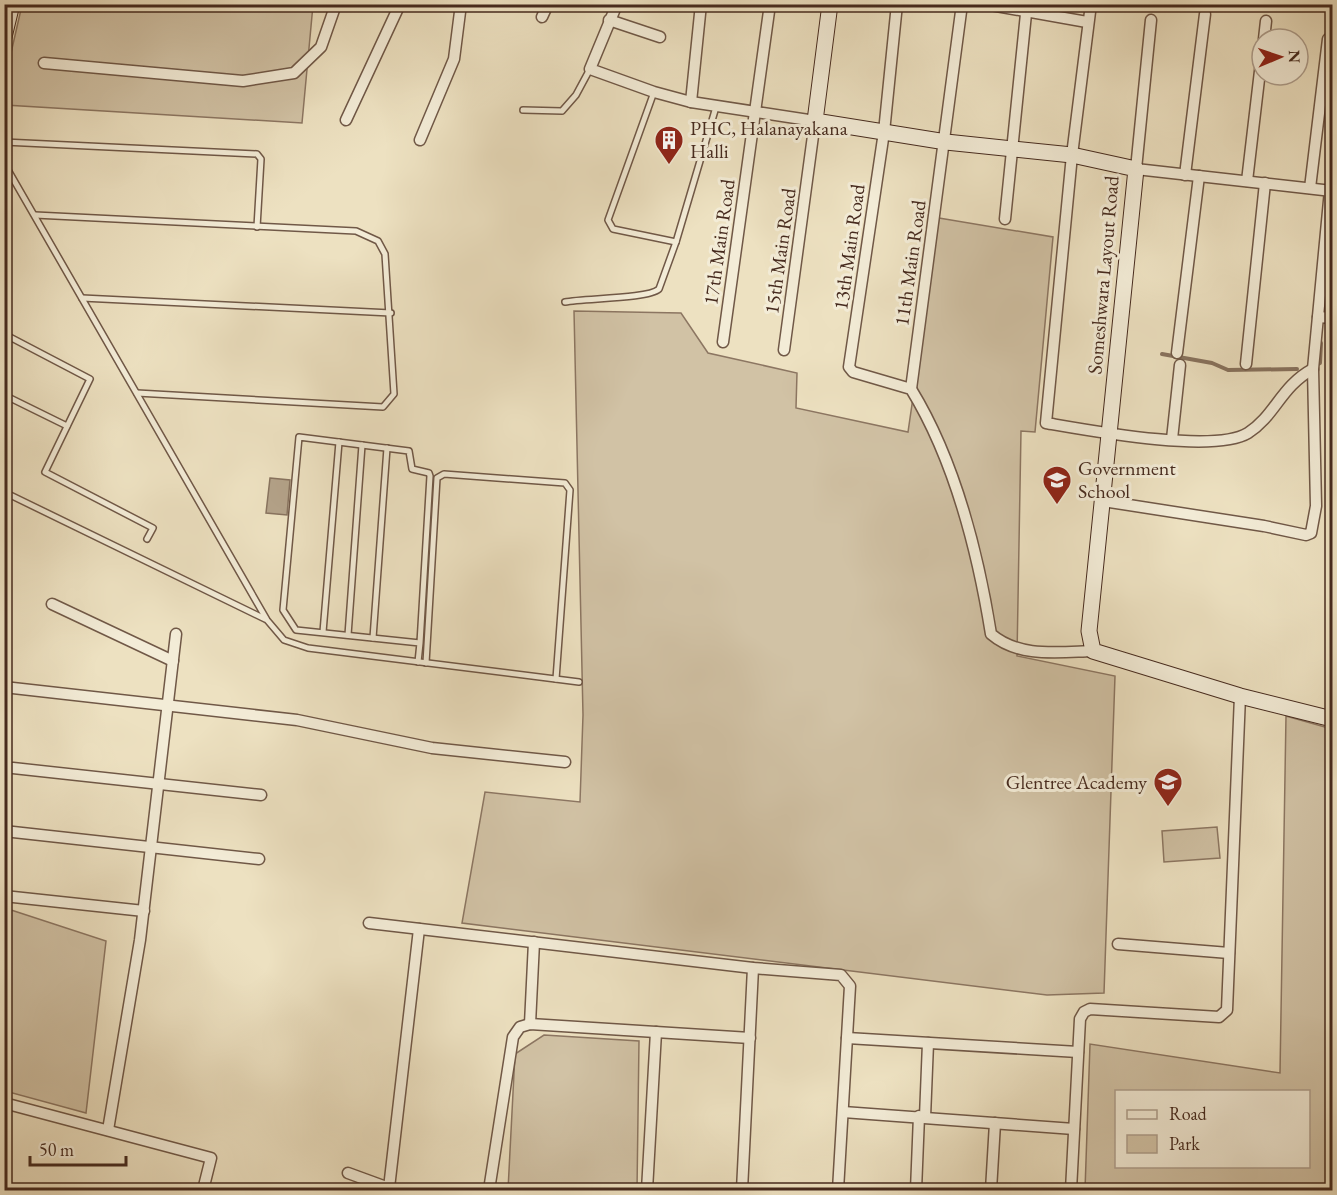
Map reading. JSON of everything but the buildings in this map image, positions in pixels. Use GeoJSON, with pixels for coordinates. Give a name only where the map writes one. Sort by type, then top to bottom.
{"type":"FeatureCollection","features":[{"type":"Feature","properties":{"kind":"street"},"geometry":{"type":"LineString","coordinates":[[4,37],[12,4]]}},
{"type":"Feature","properties":{"kind":"street"},"geometry":{"type":"LineString","coordinates":[[44,63],[243,81],[294,72],[321,47],[336,4]]}},
{"type":"Feature","properties":{"kind":"street"},"geometry":{"type":"LineString","coordinates":[[346,120],[400,4]]}},
{"type":"Feature","properties":{"kind":"street"},"geometry":{"type":"LineString","coordinates":[[420,140],[454,59],[462,4]]}},
{"type":"Feature","properties":{"kind":"street"},"geometry":{"type":"LineString","coordinates":[[542,17],[548,4]]}},
{"type":"Feature","properties":{"kind":"street"},"geometry":{"type":"LineString","coordinates":[[590,69],[617,4]]}},
{"type":"Feature","properties":{"kind":"street"},"geometry":{"type":"LineString","coordinates":[[691,102],[701,4]]}},
{"type":"Feature","properties":{"kind":"street","name":"17th Main Road"},"geometry":{"type":"LineString","coordinates":[[723,342],[770,4]]}},
{"type":"Feature","properties":{"kind":"street"},"geometry":{"type":"LineString","coordinates":[[816,121],[830,4]]}},
{"type":"Feature","properties":{"kind":"street","name":"13th Main Road"},"geometry":{"type":"LineString","coordinates":[[897,4],[884,132],[849,367],[853,372],[911,389]]}},
{"type":"Feature","properties":{"kind":"street","name":"11th Main Road"},"geometry":{"type":"LineString","coordinates":[[911,389],[946,142],[962,4]]}},
{"type":"Feature","properties":{"kind":"street"},"geometry":{"type":"LineString","coordinates":[[985,4],[1027,8],[1087,22]]}},
{"type":"Feature","properties":{"kind":"street"},"geometry":{"type":"LineString","coordinates":[[1091,4],[1072,155],[1046,423],[1110,434],[1172,440],[1234,439],[1248,433],[1290,384],[1313,369]]}},
{"type":"Feature","properties":{"kind":"street"},"geometry":{"type":"LineString","coordinates":[[1005,219],[1027,8]]}},
{"type":"Feature","properties":{"kind":"street"},"geometry":{"type":"LineString","coordinates":[[1185,175],[1205,14]]}},
{"type":"Feature","properties":{"kind":"street"},"geometry":{"type":"LineString","coordinates":[[609,20],[660,36]]}},
{"type":"Feature","properties":{"kind":"street"},"geometry":{"type":"LineString","coordinates":[[1103,501],[1264,526],[1306,536],[1311,533],[1316,507],[1313,369],[1331,191],[1136,169],[1151,20]]}},
{"type":"Feature","properties":{"kind":"street"},"geometry":{"type":"LineString","coordinates":[[1265,27],[1266,21]]}},
{"type":"Feature","properties":{"kind":"street"},"geometry":{"type":"LineString","coordinates":[[1310,188],[1328,39]]}},
{"type":"Feature","properties":{"kind":"street","name":"Someshwara Layout Road"},"geometry":{"type":"LineString","coordinates":[[590,69],[654,92],[716,107],[946,142],[1072,155],[1136,169],[1089,631],[1093,651]]}},
{"type":"Feature","properties":{"kind":"street"},"geometry":{"type":"LineString","coordinates":[[1246,181],[1258,87]]}},
{"type":"Feature","properties":{"kind":"street","name":"15th Main Road"},"geometry":{"type":"LineString","coordinates":[[784,350],[816,121]]}},
{"type":"Feature","properties":{"kind":"street"},"geometry":{"type":"LineString","coordinates":[[1177,353],[1199,176]]}},
{"type":"Feature","properties":{"kind":"street"},"geometry":{"type":"LineString","coordinates":[[1246,363],[1264,183]]}},
{"type":"Feature","properties":{"kind":"street"},"geometry":{"type":"LineString","coordinates":[[1318,317],[1332,318]]}},
{"type":"Feature","properties":{"kind":"street"},"geometry":{"type":"LineString","coordinates":[[1172,440],[1180,365]]}},
{"type":"Feature","properties":{"kind":"street"},"geometry":{"type":"LineString","coordinates":[[911,389],[927,415],[971,536],[991,634],[1014,648],[1039,652],[1093,651],[1240,696],[1332,718]]}},
{"type":"Feature","properties":{"kind":"street"},"geometry":{"type":"LineString","coordinates":[[52,604],[173,661]]}},
{"type":"Feature","properties":{"kind":"street"},"geometry":{"type":"LineString","coordinates":[[108,1130],[144,911],[176,634]]}},
{"type":"Feature","properties":{"kind":"street"},"geometry":{"type":"LineString","coordinates":[[4,687],[297,720],[432,748],[565,762]]}},
{"type":"Feature","properties":{"kind":"street"},"geometry":{"type":"LineString","coordinates":[[1071,1191],[1080,1019],[1084,1012],[1090,1009],[1219,1017],[1224,1015],[1229,953],[1240,696]]}},
{"type":"Feature","properties":{"kind":"street"},"geometry":{"type":"LineString","coordinates":[[13,768],[261,795]]}},
{"type":"Feature","properties":{"kind":"street"},"geometry":{"type":"LineString","coordinates":[[4,831],[260,859]]}},
{"type":"Feature","properties":{"kind":"street"},"geometry":{"type":"LineString","coordinates":[[4,896],[144,911]]}},
{"type":"Feature","properties":{"kind":"street"},"geometry":{"type":"LineString","coordinates":[[369,923],[753,968],[841,975],[850,986],[838,1191]]}},
{"type":"Feature","properties":{"kind":"street"},"geometry":{"type":"LineString","coordinates":[[348,1173],[393,1189],[418,929]]}},
{"type":"Feature","properties":{"kind":"street"},"geometry":{"type":"LineString","coordinates":[[530,1024],[534,942]]}},
{"type":"Feature","properties":{"kind":"street"},"geometry":{"type":"LineString","coordinates":[[1118,944],[1229,953]]}},
{"type":"Feature","properties":{"kind":"street"},"geometry":{"type":"LineString","coordinates":[[742,1191],[753,968]]}},
{"type":"Feature","properties":{"kind":"street"},"geometry":{"type":"LineString","coordinates":[[489,1191],[513,1037],[520,1027],[530,1024],[750,1038]]}},
{"type":"Feature","properties":{"kind":"street"},"geometry":{"type":"LineString","coordinates":[[647,1191],[656,1032]]}},
{"type":"Feature","properties":{"kind":"street"},"geometry":{"type":"LineString","coordinates":[[847,1038],[1078,1052]]}},
{"type":"Feature","properties":{"kind":"street"},"geometry":{"type":"LineString","coordinates":[[916,1191],[928,1043]]}},
{"type":"Feature","properties":{"kind":"street"},"geometry":{"type":"LineString","coordinates":[[4,1103],[211,1158],[203,1191]]}},
{"type":"Feature","properties":{"kind":"street"},"geometry":{"type":"LineString","coordinates":[[843,1112],[1074,1130]]}},
{"type":"Feature","properties":{"kind":"street"},"geometry":{"type":"LineString","coordinates":[[991,1191],[995,1123]]}},
{"type":"Feature","properties":{"kind":"lane"},"geometry":{"type":"LineString","coordinates":[[523,110],[562,111],[576,95],[590,69]]}},
{"type":"Feature","properties":{"kind":"lane"},"geometry":{"type":"LineString","coordinates":[[654,92],[608,220],[612,229],[676,242]]}},
{"type":"Feature","properties":{"kind":"lane"},"geometry":{"type":"LineString","coordinates":[[565,302],[654,293],[658,289],[676,242],[716,107]]}},
{"type":"Feature","properties":{"kind":"lane"},"geometry":{"type":"LineString","coordinates":[[4,142],[256,154],[261,159],[257,227]]}},
{"type":"Feature","properties":{"kind":"lane"},"geometry":{"type":"LineString","coordinates":[[4,163],[267,620],[284,640],[298,646],[579,682]]}},
{"type":"Feature","properties":{"kind":"lane"},"geometry":{"type":"LineString","coordinates":[[35,214],[356,231],[378,240],[385,254],[394,394],[383,407],[137,393]]}},
{"type":"Feature","properties":{"kind":"lane"},"geometry":{"type":"LineString","coordinates":[[82,298],[390,313]]}},
{"type":"Feature","properties":{"kind":"lane"},"geometry":{"type":"LineString","coordinates":[[4,334],[90,379],[45,472],[153,528],[147,539]]}},
{"type":"Feature","properties":{"kind":"lane"},"geometry":{"type":"LineString","coordinates":[[4,395],[66,426]]}},
{"type":"Feature","properties":{"kind":"lane"},"geometry":{"type":"LineString","coordinates":[[418,662],[420,643],[430,476],[427,471],[412,469],[410,451],[298,437],[282,606],[296,630],[420,643]]}},
{"type":"Feature","properties":{"kind":"lane"},"geometry":{"type":"LineString","coordinates":[[323,632],[339,442]]}},
{"type":"Feature","properties":{"kind":"lane"},"geometry":{"type":"LineString","coordinates":[[348,635],[362,445]]}},
{"type":"Feature","properties":{"kind":"lane"},"geometry":{"type":"LineString","coordinates":[[373,638],[387,448]]}},
{"type":"Feature","properties":{"kind":"lane"},"geometry":{"type":"LineString","coordinates":[[426,663],[437,478],[444,474],[565,483],[570,490],[556,679]]}},
{"type":"Feature","properties":{"kind":"lane"},"geometry":{"type":"LineString","coordinates":[[4,492],[267,620]]}},
{"type":"Feature","properties":{"kind":"green space"},"geometry":{"type":"Polygon","coordinates":[[[22,5],[313,5],[302,123],[5,105],[5,79],[22,5]]]}},
{"type":"Feature","properties":{"kind":"green space"},"geometry":{"type":"Polygon","coordinates":[[[1286,5],[1332,5],[1332,12],[1286,5]]]}},
{"type":"Feature","properties":{"kind":"green space"},"geometry":{"type":"Polygon","coordinates":[[[939,218],[1053,237],[1035,432],[1021,431],[1017,656],[1115,676],[1104,993],[1047,995],[462,923],[485,792],[580,802],[583,715],[574,311],[681,313],[708,353],[797,373],[796,408],[908,432],[939,218]]]}},
{"type":"Feature","properties":{"kind":"green space"},"geometry":{"type":"Polygon","coordinates":[[[1286,716],[1332,729],[1332,1190],[1085,1190],[1090,1044],[1280,1073],[1286,716]]]}},
{"type":"Feature","properties":{"kind":"green space"},"geometry":{"type":"Polygon","coordinates":[[[1217,827],[1220,858],[1164,862],[1162,831],[1217,827]]]}},
{"type":"Feature","properties":{"kind":"green space"},"geometry":{"type":"Polygon","coordinates":[[[5,908],[106,941],[86,1113],[5,1091],[5,908]]]}},
{"type":"Feature","properties":{"kind":"green space"},"geometry":{"type":"Polygon","coordinates":[[[544,1035],[639,1041],[637,1190],[508,1190],[515,1054],[544,1035]]]}},
{"type":"Feature","properties":{"kind":"shaded area"},"geometry":{"type":"Polygon","coordinates":[[[270,478],[290,480],[287,515],[266,513],[270,478]]]}},
{"type":"Feature","properties":{"kind":"waterway"},"geometry":{"type":"LineString","coordinates":[[1317,364],[1320,363],[1321,343]]}},
{"type":"Feature","properties":{"kind":"waterway"},"geometry":{"type":"LineString","coordinates":[[1162,354],[1212,363],[1228,370],[1297,369]]}},
{"type":"Feature","properties":{"kind":"place","name":"PHC, Halanayakana Halli"},"geometry":{"type":"Point","coordinates":[669,166]}},
{"type":"Feature","properties":{"kind":"place","name":"Government School"},"geometry":{"type":"Point","coordinates":[1057,506]}},
{"type":"Feature","properties":{"kind":"place","name":"Glentree Academy"},"geometry":{"type":"Point","coordinates":[1168,808]}}]}
